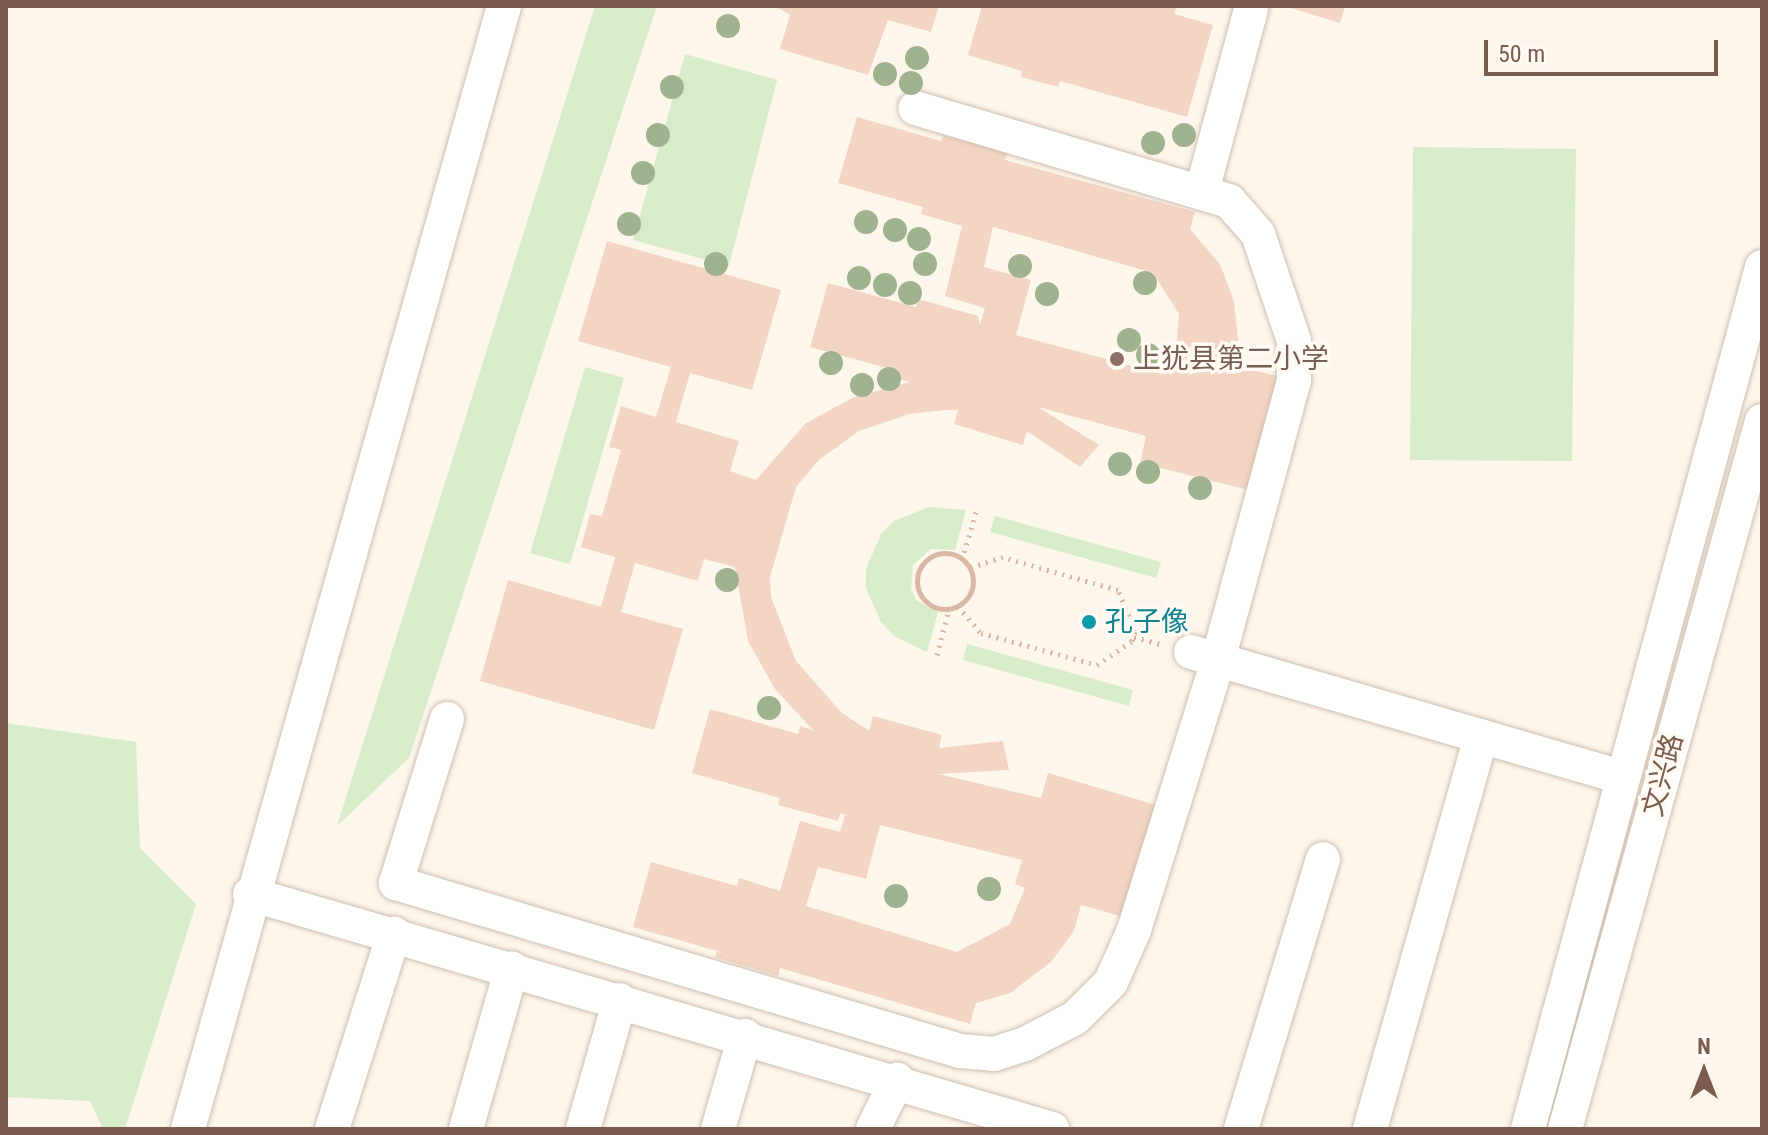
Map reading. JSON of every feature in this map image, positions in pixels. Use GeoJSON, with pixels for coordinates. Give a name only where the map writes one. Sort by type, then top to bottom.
{"type":"FeatureCollection","features":[{"type":"Feature","properties":{"kind":"street"},"geometry":{"type":"LineString","coordinates":[[188,1129],[250,894],[504,6]]}},
{"type":"Feature","properties":{"kind":"street"},"geometry":{"type":"LineString","coordinates":[[1202,191],[1251,10]]}},
{"type":"Feature","properties":{"kind":"street"},"geometry":{"type":"LineString","coordinates":[[447,719],[396,883],[960,1051],[994,1054],[1075,1018],[1111,982],[1134,930],[1204,656],[1294,380],[1294,341],[1284,301],[1247,215],[1229,201],[915,108]]}},
{"type":"Feature","properties":{"kind":"street"},"geometry":{"type":"LineString","coordinates":[[1528,1129],[1762,267]]}},
{"type":"Feature","properties":{"kind":"street","name":"文兴路"},"geometry":{"type":"LineString","coordinates":[[1565,1129],[1762,421]]}},
{"type":"Feature","properties":{"kind":"street"},"geometry":{"type":"LineString","coordinates":[[1204,656],[1622,777]]}},
{"type":"Feature","properties":{"kind":"street"},"geometry":{"type":"LineString","coordinates":[[1370,1129],[1481,736]]}},
{"type":"Feature","properties":{"kind":"street"},"geometry":{"type":"LineString","coordinates":[[1241,1129],[1323,859]]}},
{"type":"Feature","properties":{"kind":"street"},"geometry":{"type":"LineString","coordinates":[[250,894],[897,1080],[1007,1123],[1052,1129]]}},
{"type":"Feature","properties":{"kind":"street"},"geometry":{"type":"LineString","coordinates":[[332,1129],[394,934]]}},
{"type":"Feature","properties":{"kind":"street"},"geometry":{"type":"LineString","coordinates":[[466,1129],[512,968]]}},
{"type":"Feature","properties":{"kind":"street"},"geometry":{"type":"LineString","coordinates":[[583,1129],[620,1000]]}},
{"type":"Feature","properties":{"kind":"street"},"geometry":{"type":"LineString","coordinates":[[718,1129],[745,1036]]}},
{"type":"Feature","properties":{"kind":"street"},"geometry":{"type":"LineString","coordinates":[[873,1129],[897,1080]]}},
{"type":"Feature","properties":{"kind":"path"},"geometry":{"type":"LineString","coordinates":[[962,560],[976,512]]}},
{"type":"Feature","properties":{"kind":"path"},"geometry":{"type":"LineString","coordinates":[[937,554],[962,560],[969,568],[973,589],[958,606],[949,609],[925,602],[918,575],[937,554]]}},
{"type":"Feature","properties":{"kind":"path"},"geometry":{"type":"LineString","coordinates":[[958,606],[981,633],[1097,665],[1132,641],[1135,631],[1118,590],[1003,557],[969,568]]}},
{"type":"Feature","properties":{"kind":"path"},"geometry":{"type":"LineString","coordinates":[[937,655],[949,609]]}},
{"type":"Feature","properties":{"kind":"green space"},"geometry":{"type":"Polygon","coordinates":[[[595,6],[657,6],[409,758],[337,826],[595,6]]]}},
{"type":"Feature","properties":{"kind":"green space"},"geometry":{"type":"Polygon","coordinates":[[[685,54],[777,80],[729,266],[633,240],[685,54]]]}},
{"type":"Feature","properties":{"kind":"green space"},"geometry":{"type":"Polygon","coordinates":[[[1413,147],[1576,149],[1572,461],[1410,460],[1413,147]]]}},
{"type":"Feature","properties":{"kind":"green space"},"geometry":{"type":"Polygon","coordinates":[[[585,367],[624,378],[570,564],[530,553],[585,367]]]}},
{"type":"Feature","properties":{"kind":"green space"},"geometry":{"type":"Polygon","coordinates":[[[929,507],[966,510],[955,550],[931,549],[913,565],[911,589],[916,600],[938,612],[927,652],[894,636],[881,622],[866,588],[866,569],[881,534],[894,521],[929,507]]]}},
{"type":"Feature","properties":{"kind":"green space"},"geometry":{"type":"Polygon","coordinates":[[[995,516],[1161,562],[1156,578],[990,532],[995,516]]]}},
{"type":"Feature","properties":{"kind":"green space"},"geometry":{"type":"Polygon","coordinates":[[[967,644],[1133,690],[1129,706],[963,660],[967,644]]]}},
{"type":"Feature","properties":{"kind":"green space"},"geometry":{"type":"Polygon","coordinates":[[[6,723],[136,742],[140,848],[196,904],[125,1129],[103,1129],[90,1101],[6,1097],[6,723]]]}},
{"type":"Feature","properties":{"kind":"building"},"geometry":{"type":"Polygon","coordinates":[[[775,6],[939,6],[931,32],[888,20],[868,75],[780,49],[790,15],[775,6]]]}},
{"type":"Feature","properties":{"kind":"building"},"geometry":{"type":"Polygon","coordinates":[[[982,6],[1169,6],[1176,8],[1174,14],[1213,25],[1187,117],[1060,81],[1058,87],[1021,77],[1022,71],[968,55],[982,6]]]}},
{"type":"Feature","properties":{"kind":"building"},"geometry":{"type":"Polygon","coordinates":[[[1284,6],[1345,6],[1340,23],[1284,6]]]}},
{"type":"Feature","properties":{"kind":"building"},"geometry":{"type":"Polygon","coordinates":[[[857,117],[941,141],[943,135],[1007,152],[1005,160],[1195,212],[1190,229],[1220,264],[1234,301],[1238,339],[1232,365],[1285,378],[1257,492],[1140,463],[1146,436],[1038,407],[1099,445],[1080,467],[1027,431],[1023,445],[954,424],[958,410],[944,410],[909,414],[859,431],[820,459],[796,487],[770,577],[771,597],[796,661],[841,712],[869,731],[873,716],[942,735],[939,748],[1003,741],[1009,770],[938,774],[1041,798],[1048,773],[1163,807],[1130,919],[1081,905],[1074,931],[1051,962],[1010,993],[976,1003],[970,1024],[780,968],[778,976],[715,957],[717,951],[633,927],[651,862],[737,886],[739,878],[780,891],[800,821],[840,832],[845,815],[840,813],[838,821],[778,805],[780,798],[692,773],[710,709],[798,734],[800,726],[814,731],[775,689],[748,641],[735,567],[704,559],[698,581],[635,563],[621,612],[683,629],[654,730],[480,681],[508,580],[601,607],[615,557],[581,547],[590,514],[602,516],[621,450],[609,447],[621,406],[656,417],[671,367],[578,341],[607,241],[781,290],[752,390],[690,373],[676,422],[739,441],[730,471],[756,480],[806,423],[854,397],[910,382],[896,378],[898,371],[810,347],[828,283],[916,307],[918,299],[978,316],[980,325],[985,308],[945,296],[962,226],[921,214],[923,207],[838,183],[857,117]],[[993,227],[984,267],[1031,280],[1016,335],[1162,374],[1168,349],[1176,351],[1179,314],[1153,273],[993,227]],[[880,825],[866,879],[818,867],[806,906],[957,952],[1010,924],[1025,888],[1015,884],[1022,860],[880,825]]]}},
{"type":"Feature","properties":{"kind":"place","name":"上犹县第二小学"},"geometry":{"type":"Point","coordinates":[1117,359]}},
{"type":"Feature","properties":{"kind":"place","name":"孔子像"},"geometry":{"type":"Point","coordinates":[1089,622]}}]}
